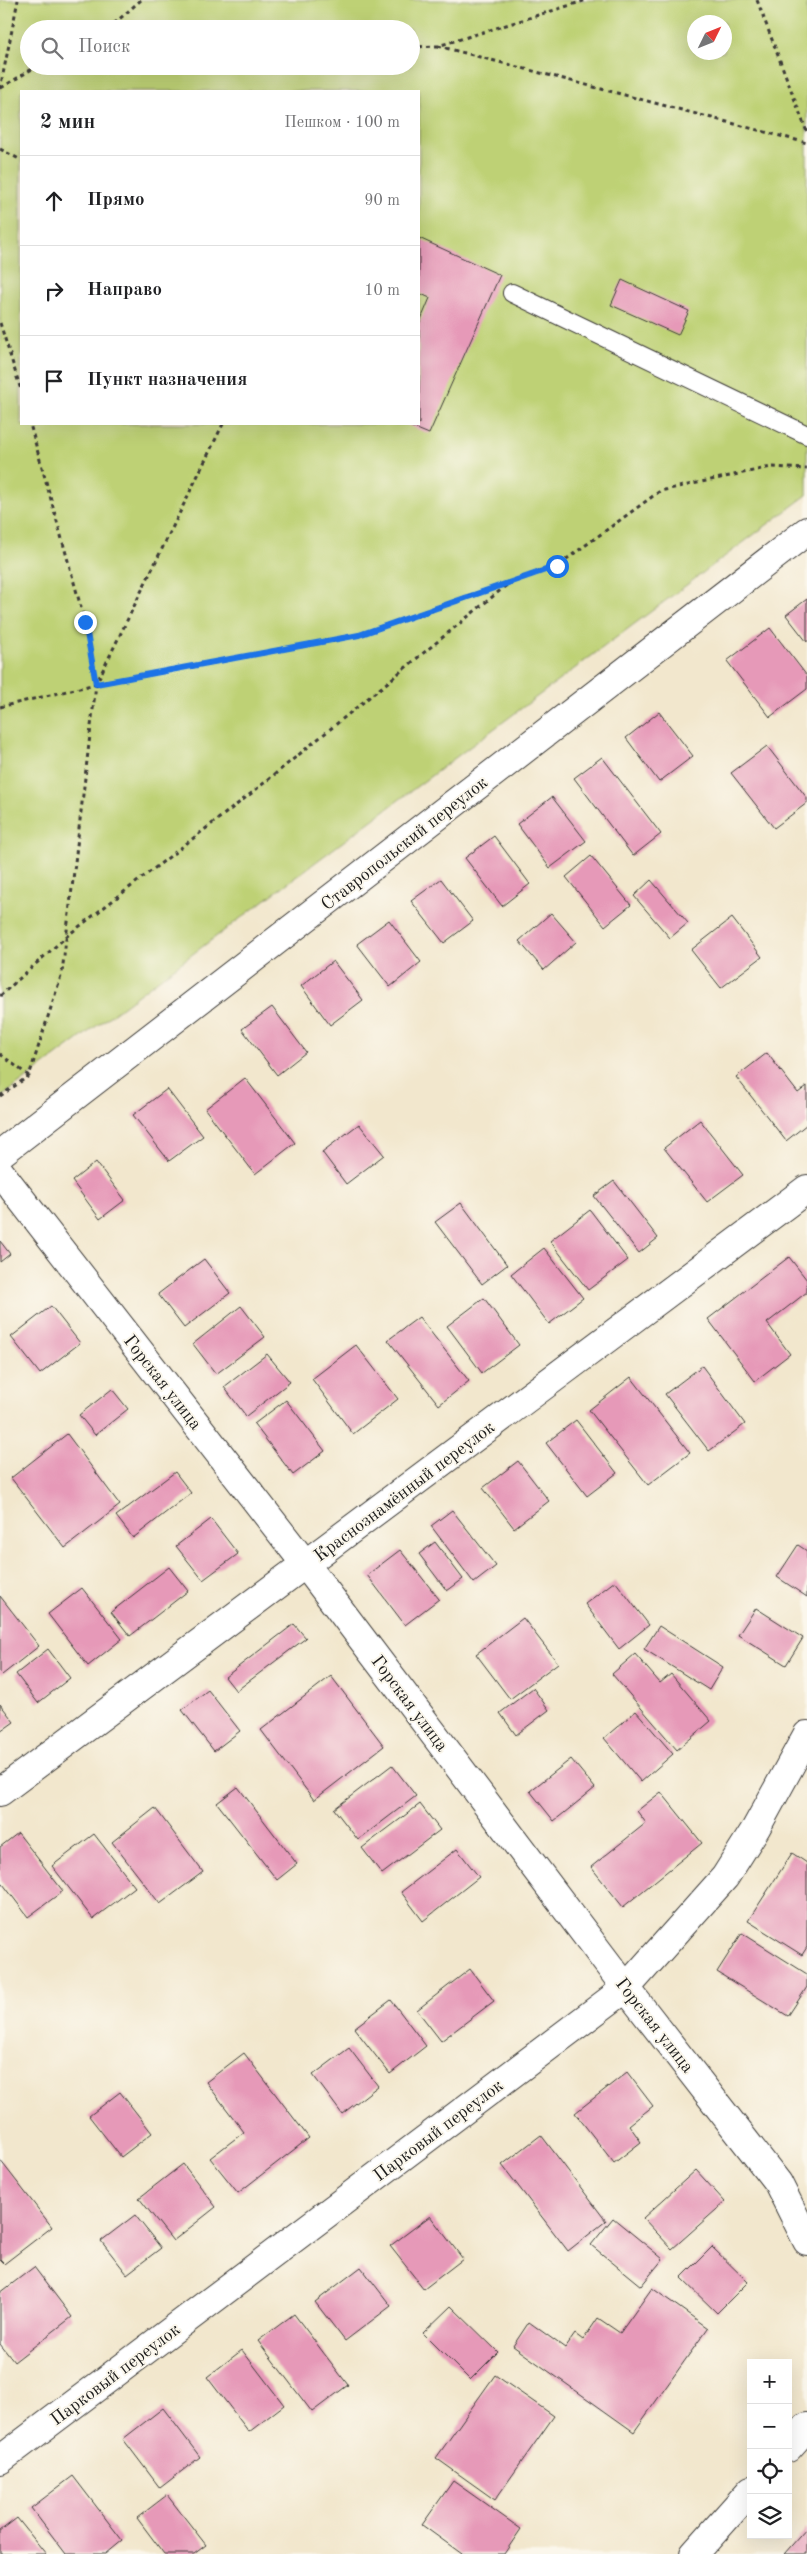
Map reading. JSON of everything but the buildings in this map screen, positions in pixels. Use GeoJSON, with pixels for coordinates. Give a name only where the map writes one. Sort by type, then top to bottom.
{"type":"FeatureCollection","features":[{"type":"Feature","properties":{"kind":"street","name":"Ставропольский переулок"},"geometry":{"type":"LineString","coordinates":[[0,1154],[807,531]]}},
{"type":"Feature","properties":{"kind":"street","name":"Горская улица"},"geometry":{"type":"LineString","coordinates":[[0,1172],[306,1565],[626,1988],[778,2184],[807,2241]]}},
{"type":"Feature","properties":{"kind":"street","name":"Краснознамённый переулок"},"geometry":{"type":"LineString","coordinates":[[0,1792],[807,1189]]}},
{"type":"Feature","properties":{"kind":"street","name":"Парковый переулок"},"geometry":{"type":"LineString","coordinates":[[0,2460],[626,1988],[725,1877],[756,1828],[807,1735]]}},
{"type":"Feature","properties":{"kind":"street"},"geometry":{"type":"LineString","coordinates":[[792,2444],[807,2428]]}},
{"type":"Feature","properties":{"kind":"street"},"geometry":{"type":"LineString","coordinates":[[694,2554],[747,2494]]}},
{"type":"Feature","properties":{"kind":"lane"},"geometry":{"type":"LineString","coordinates":[[512,293],[807,435]]}},
{"type":"Feature","properties":{"kind":"path"},"geometry":{"type":"LineString","coordinates":[[0,89],[18,0]]}},
{"type":"Feature","properties":{"kind":"path"},"geometry":{"type":"LineString","coordinates":[[118,20],[141,0]]}},
{"type":"Feature","properties":{"kind":"path"},"geometry":{"type":"LineString","coordinates":[[420,47],[438,46],[587,0]]}},
{"type":"Feature","properties":{"kind":"path"},"geometry":{"type":"LineString","coordinates":[[757,0],[807,132]]}},
{"type":"Feature","properties":{"kind":"path"},"geometry":{"type":"LineString","coordinates":[[438,46],[807,143]]}},
{"type":"Feature","properties":{"kind":"path"},"geometry":{"type":"LineString","coordinates":[[0,89],[23,75]]}},
{"type":"Feature","properties":{"kind":"path"},"geometry":{"type":"LineString","coordinates":[[0,149],[20,159]]}},
{"type":"Feature","properties":{"kind":"path"},"geometry":{"type":"LineString","coordinates":[[0,323],[20,387]]}},
{"type":"Feature","properties":{"kind":"path"},"geometry":{"type":"LineString","coordinates":[[0,1096],[29,1076],[62,973],[96,684],[85,622],[30,425]]}},
{"type":"Feature","properties":{"kind":"path"},"geometry":{"type":"LineString","coordinates":[[96,684],[223,425]]}},
{"type":"Feature","properties":{"kind":"path"},"geometry":{"type":"LineString","coordinates":[[0,707],[96,684],[359,635],[557,566],[660,491],[771,467],[807,469]]}},
{"type":"Feature","properties":{"kind":"path"},"geometry":{"type":"LineString","coordinates":[[0,996],[67,936],[253,792],[511,582]]}},
{"type":"Feature","properties":{"kind":"path"},"geometry":{"type":"LineString","coordinates":[[0,1054],[29,1076]]}},
{"type":"Feature","properties":{"kind":"green space"},"geometry":{"type":"Polygon","coordinates":[[[0,0],[807,0],[807,495],[0,1098],[0,0]]]}},
{"type":"Feature","properties":{"kind":"route"},"geometry":{"type":"LineString","coordinates":[[85,622],[96,684],[359,635],[557,566]]}}]}
